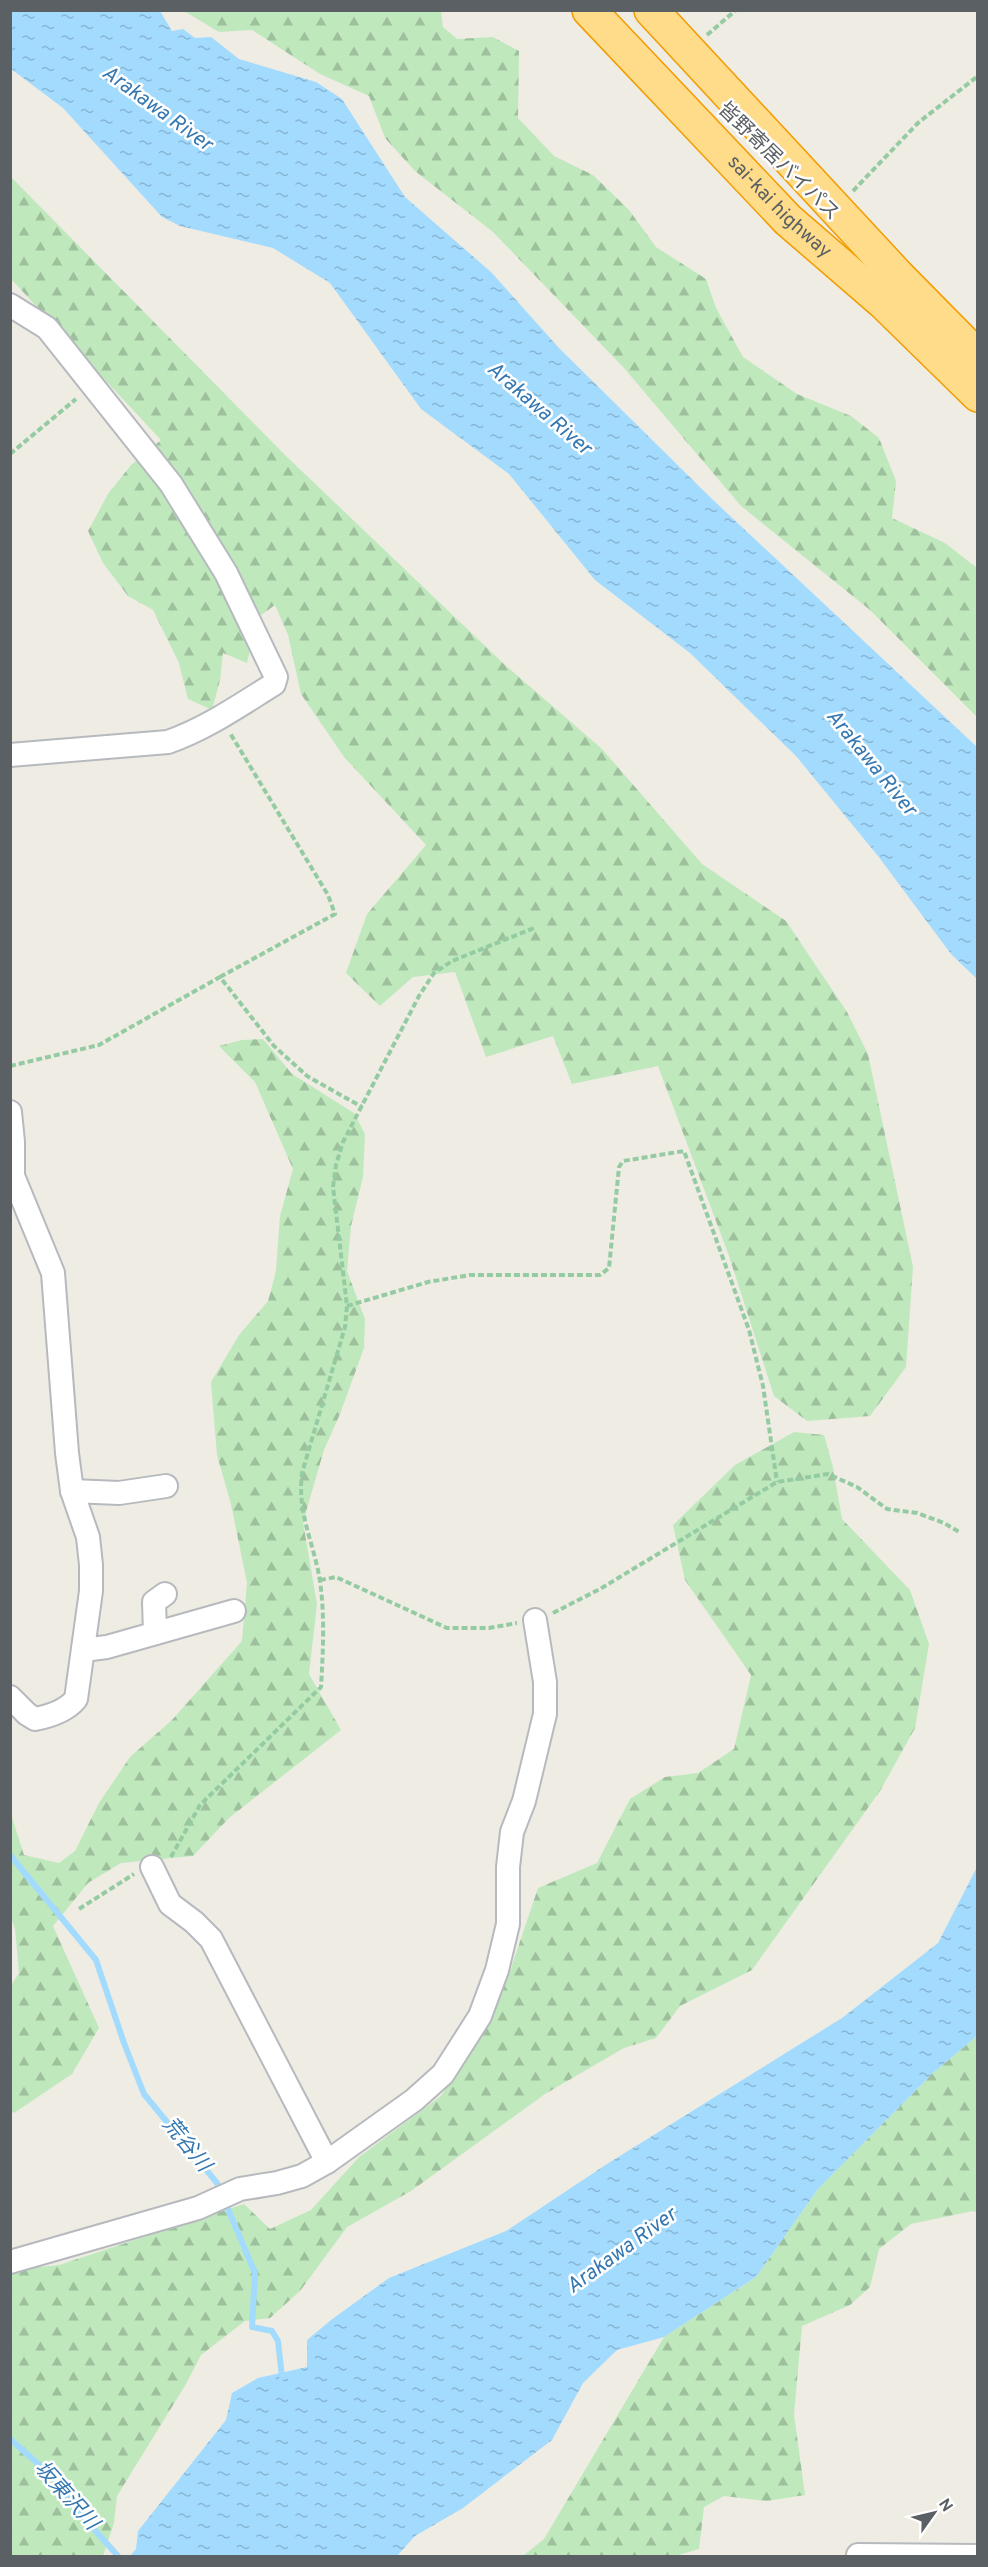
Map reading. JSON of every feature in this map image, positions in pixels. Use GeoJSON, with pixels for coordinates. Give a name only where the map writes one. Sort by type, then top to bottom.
{"type":"FeatureCollection","features":[{"type":"Feature","properties":{"kind":"highway","name":"sai-kai highway"},"geometry":{"type":"LineString","coordinates":[[588,10],[788,220],[891,289]]}},
{"type":"Feature","properties":{"kind":"highway","name":"皆野寄居バイパス"},"geometry":{"type":"LineString","coordinates":[[624,10],[673,49],[891,289]]}},
{"type":"Feature","properties":{"kind":"highway","name":"sai-kai highway"},"geometry":{"type":"LineString","coordinates":[[651,10],[673,49],[837,209],[891,289],[975,380]]}},
{"type":"Feature","properties":{"kind":"street"},"geometry":{"type":"LineString","coordinates":[[10,305],[47,328],[165,475],[226,573],[276,677],[274,684],[220,717],[190,735],[168,742],[10,755]]}},
{"type":"Feature","properties":{"kind":"street"},"geometry":{"type":"LineString","coordinates":[[10,1112],[14,1142],[12,1177],[53,1273],[67,1454],[72,1491],[88,1537],[91,1565],[91,1591],[76,1699],[71,1705],[51,1716],[35,1719],[10,1697]]}},
{"type":"Feature","properties":{"kind":"street"},"geometry":{"type":"LineString","coordinates":[[72,1491],[119,1493],[166,1486]]}},
{"type":"Feature","properties":{"kind":"street"},"geometry":{"type":"LineString","coordinates":[[155,1633],[154,1602],[165,1594]]}},
{"type":"Feature","properties":{"kind":"street"},"geometry":{"type":"LineString","coordinates":[[83,1650],[107,1647],[234,1611]]}},
{"type":"Feature","properties":{"kind":"street"},"geometry":{"type":"LineString","coordinates":[[10,2262],[198,2208],[240,2189],[302,2176],[327,2162],[414,2100],[443,2074],[480,2016],[497,1970],[508,1924],[508,1867],[512,1832],[524,1801],[545,1714],[544,1682],[535,1620]]}},
{"type":"Feature","properties":{"kind":"street"},"geometry":{"type":"LineString","coordinates":[[152,1867],[170,1904],[194,1922],[211,1939],[327,2162]]}},
{"type":"Feature","properties":{"kind":"street"},"geometry":{"type":"LineString","coordinates":[[858,2555],[978,2556]]}},
{"type":"Feature","properties":{"kind":"path"},"geometry":{"type":"LineString","coordinates":[[673,49],[736,10]]}},
{"type":"Feature","properties":{"kind":"path"},"geometry":{"type":"LineString","coordinates":[[837,209],[920,122],[978,76]]}},
{"type":"Feature","properties":{"kind":"path"},"geometry":{"type":"LineString","coordinates":[[10,454],[93,385]]}},
{"type":"Feature","properties":{"kind":"path"},"geometry":{"type":"LineString","coordinates":[[10,1066],[99,1045],[335,914],[328,895],[220,717]]}},
{"type":"Feature","properties":{"kind":"path"},"geometry":{"type":"LineString","coordinates":[[78,1909],[125,1878],[169,1860],[200,1805],[321,1687],[324,1624],[320,1580],[299,1495],[302,1473],[345,1328],[347,1306],[333,1187],[336,1165],[343,1142],[419,996],[434,973],[452,962],[534,928]]}},
{"type":"Feature","properties":{"kind":"path"},"geometry":{"type":"LineString","coordinates":[[220,977],[274,1046],[307,1076],[362,1107]]}},
{"type":"Feature","properties":{"kind":"path"},"geometry":{"type":"LineString","coordinates":[[347,1306],[428,1282],[470,1275],[600,1275],[609,1268],[619,1167],[623,1161],[684,1151],[749,1330],[763,1386],[777,1482]]}},
{"type":"Feature","properties":{"kind":"path"},"geometry":{"type":"LineString","coordinates":[[320,1580],[336,1577],[447,1628],[489,1628],[535,1620],[561,1610],[600,1589],[777,1482],[828,1474],[856,1487],[887,1509],[917,1513],[944,1523],[961,1533]]}},
{"type":"Feature","properties":{"kind":"green space"},"geometry":{"type":"Polygon","coordinates":[[[184,11],[441,11],[443,27],[457,39],[493,37],[519,51],[518,118],[554,156],[593,175],[629,210],[656,247],[706,279],[716,308],[743,357],[797,394],[851,416],[879,438],[896,481],[892,518],[945,543],[977,568],[977,717],[870,610],[741,506],[624,368],[493,232],[415,171],[385,138],[369,96],[320,74],[252,30],[219,32],[184,11]]]}},
{"type":"Feature","properties":{"kind":"green space"},"geometry":{"type":"Polygon","coordinates":[[[10,176],[286,456],[505,665],[602,749],[702,864],[786,921],[847,1012],[868,1054],[913,1267],[906,1367],[870,1416],[807,1421],[774,1396],[729,1256],[658,1066],[572,1084],[553,1036],[486,1057],[455,972],[413,977],[380,1006],[346,973],[367,914],[426,845],[344,757],[301,694],[288,635],[275,605],[257,618],[247,663],[223,653],[220,680],[212,710],[188,699],[179,663],[153,610],[128,596],[103,563],[88,531],[108,494],[131,465],[161,440],[11,279],[10,176]]]}},
{"type":"Feature","properties":{"kind":"green space"},"geometry":{"type":"Polygon","coordinates":[[[263,1039],[292,1074],[354,1113],[365,1134],[363,1177],[351,1226],[347,1271],[365,1319],[364,1348],[324,1450],[303,1522],[317,1604],[309,1674],[341,1730],[229,1818],[193,1856],[121,1863],[88,1883],[53,1926],[99,2028],[72,2074],[14,2113],[10,2111],[10,1987],[19,1973],[15,1929],[11,1917],[10,1811],[24,1855],[59,1863],[75,1851],[99,1803],[130,1757],[172,1720],[242,1641],[247,1583],[231,1504],[217,1455],[211,1382],[239,1335],[268,1301],[276,1271],[280,1216],[293,1169],[255,1082],[219,1046],[242,1040],[263,1039]]]}},
{"type":"Feature","properties":{"kind":"green space"},"geometry":{"type":"Polygon","coordinates":[[[794,1432],[824,1435],[833,1467],[842,1519],[910,1590],[929,1644],[915,1728],[880,1791],[752,1970],[680,2006],[656,2038],[624,2048],[545,2094],[411,2191],[347,2227],[300,2291],[270,2318],[245,2321],[201,2355],[186,2384],[117,2496],[114,2523],[103,2556],[11,2556],[10,2270],[59,2265],[244,2204],[270,2229],[311,2210],[359,2157],[441,2096],[479,2038],[509,1974],[538,1888],[597,1863],[630,1799],[665,1777],[698,1773],[734,1749],[751,1675],[685,1580],[673,1525],[735,1465],[794,1432]]]}},
{"type":"Feature","properties":{"kind":"green space"},"geometry":{"type":"Polygon","coordinates":[[[977,2036],[977,2213],[973,2211],[911,2224],[879,2249],[870,2287],[850,2305],[802,2326],[794,2414],[805,2495],[767,2501],[724,2496],[704,2507],[699,2549],[675,2556],[523,2556],[544,2539],[664,2337],[756,2277],[818,2189],[933,2073],[977,2036]]]}},
{"type":"Feature","properties":{"kind":"water","name":"Arakawa River"},"geometry":{"type":"Polygon","coordinates":[[[10,11],[160,11],[172,31],[183,29],[195,38],[211,37],[239,59],[316,82],[342,99],[405,197],[492,273],[559,348],[712,499],[977,747],[977,979],[951,954],[878,856],[796,756],[690,653],[595,580],[509,474],[421,409],[330,283],[273,248],[180,226],[162,217],[63,108],[11,69],[10,11]]]}},
{"type":"Feature","properties":{"kind":"water","name":"Arakawa River"},"geometry":{"type":"Polygon","coordinates":[[[977,1867],[977,2036],[933,2073],[818,2189],[756,2277],[664,2337],[617,2350],[583,2383],[552,2440],[463,2508],[415,2536],[397,2556],[130,2556],[136,2549],[138,2531],[226,2420],[232,2393],[258,2378],[307,2367],[307,2340],[389,2278],[506,2231],[607,2164],[842,2018],[938,1943],[977,1867]]]}},
{"type":"Feature","properties":{"kind":"waterway","name":"荒谷川"},"geometry":{"type":"LineString","coordinates":[[10,1855],[96,1960],[144,2094],[217,2183],[255,2273],[252,2327],[272,2331],[278,2341],[282,2377]]}},
{"type":"Feature","properties":{"kind":"waterway","name":"坂東沢川"},"geometry":{"type":"LineString","coordinates":[[10,2439],[53,2477],[82,2516],[118,2556]]}}]}
